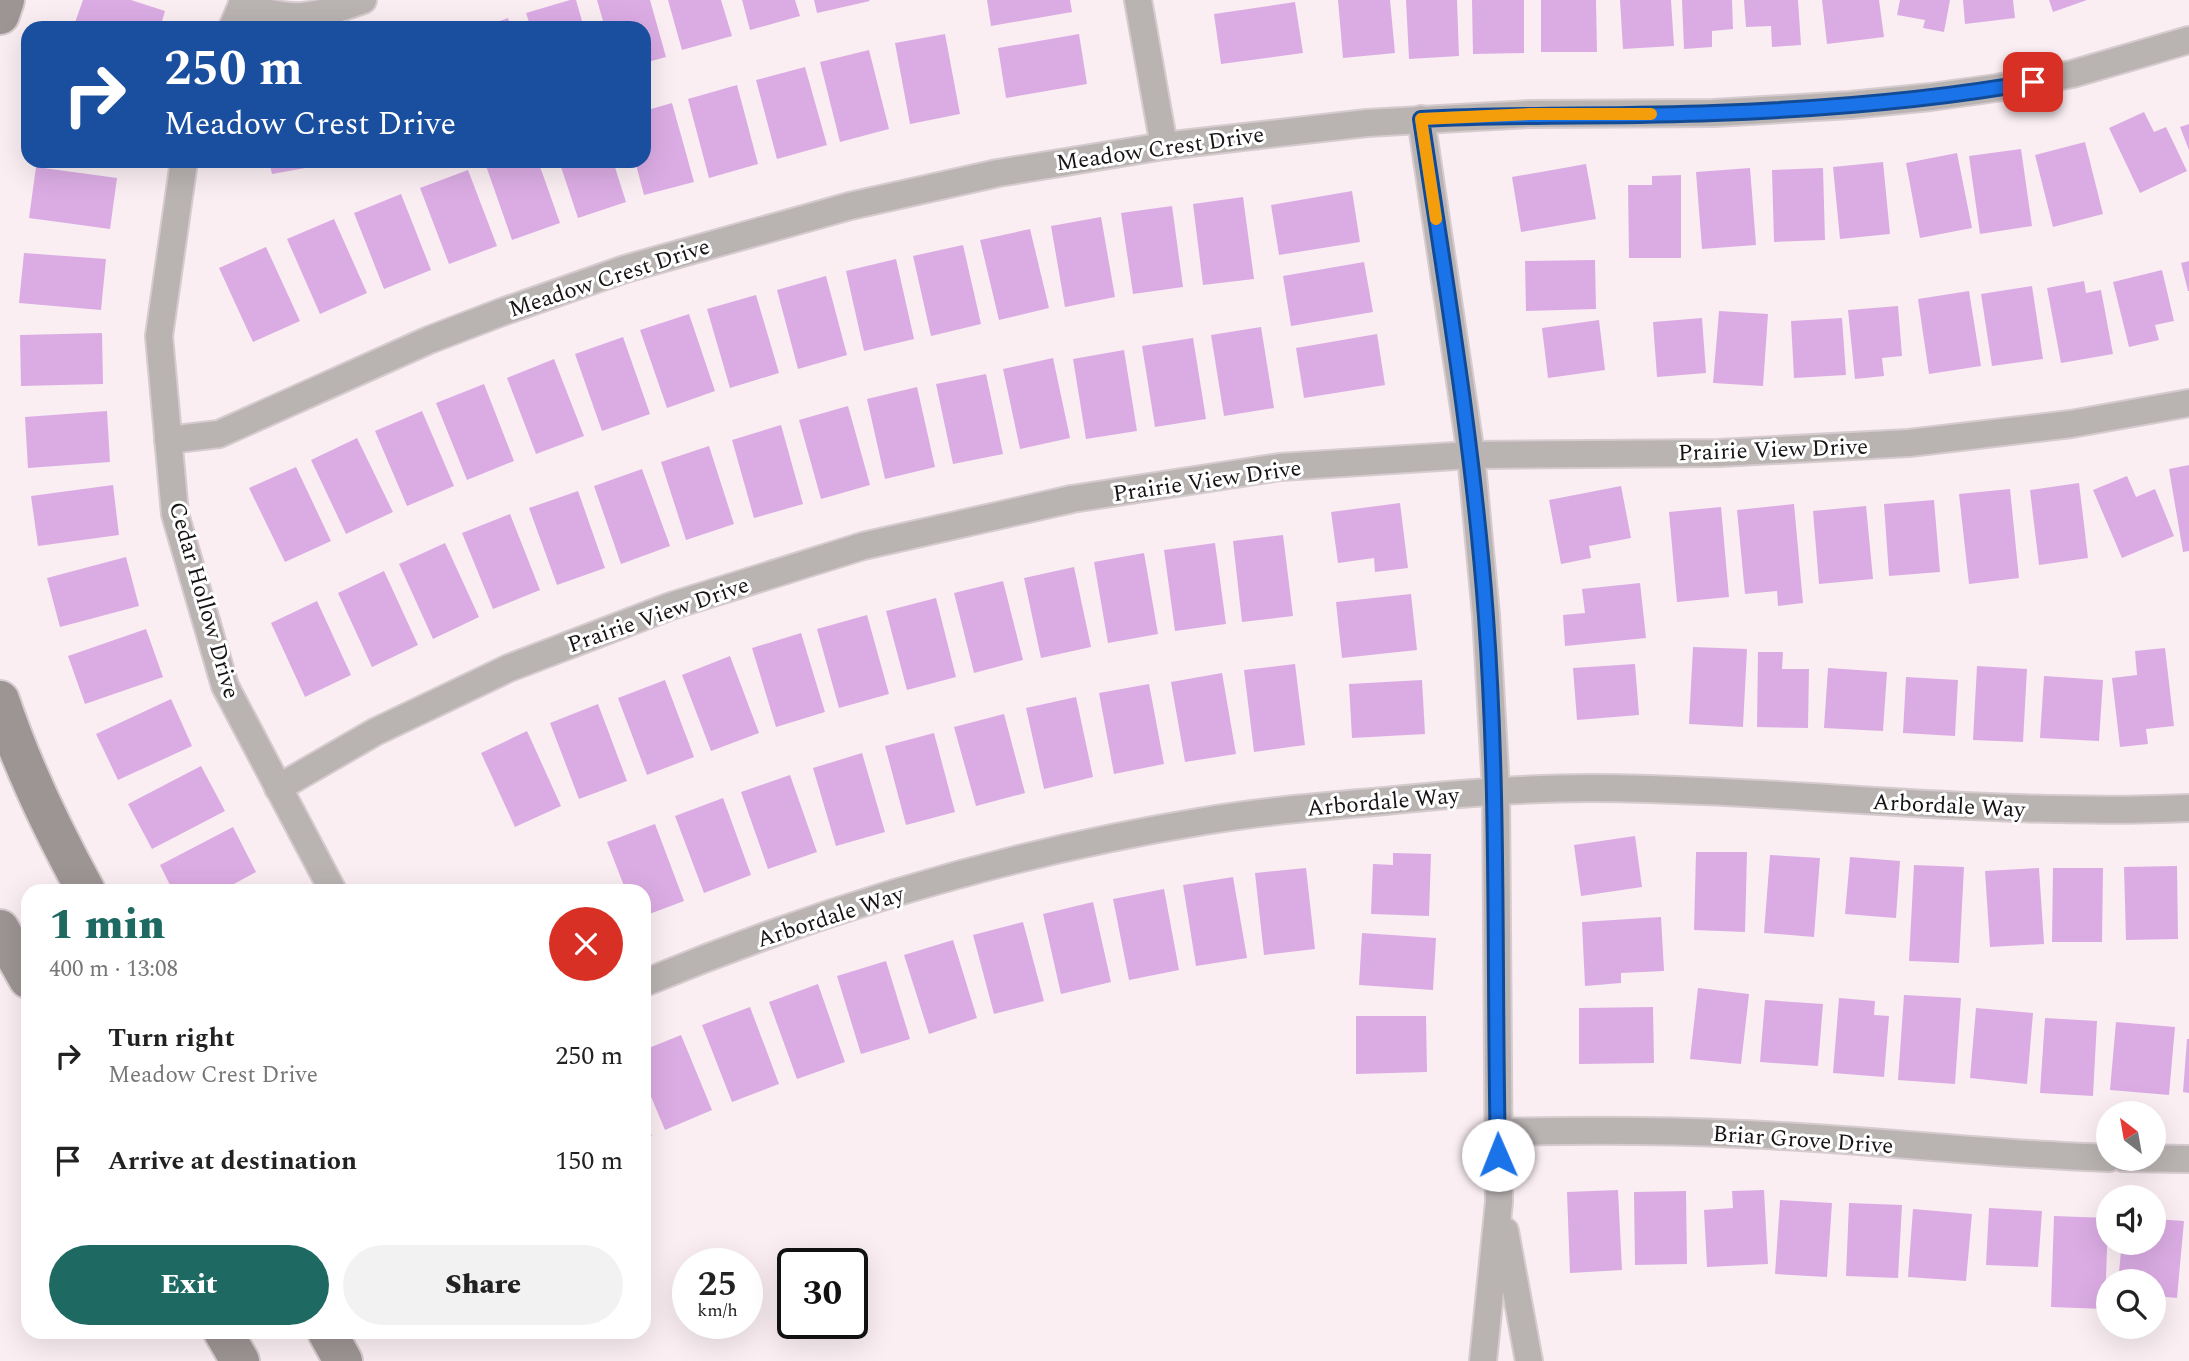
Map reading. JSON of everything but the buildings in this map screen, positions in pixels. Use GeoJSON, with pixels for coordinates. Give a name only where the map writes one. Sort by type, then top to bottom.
{"type":"FeatureCollection","features":[{"type":"Feature","properties":{"kind":"main road"},"geometry":{"type":"LineString","coordinates":[[0,15],[5,0]]}},
{"type":"Feature","properties":{"kind":"main road"},"geometry":{"type":"LineString","coordinates":[[0,700],[24,764],[56,835],[82,884]]}},
{"type":"Feature","properties":{"kind":"main road"},"geometry":{"type":"LineString","coordinates":[[0,929],[21,966]]}},
{"type":"Feature","properties":{"kind":"main road"},"geometry":{"type":"LineString","coordinates":[[227,1339],[240,1361]]}},
{"type":"Feature","properties":{"kind":"main road"},"geometry":{"type":"LineString","coordinates":[[331,1339],[343,1361]]}},
{"type":"Feature","properties":{"kind":"street"},"geometry":{"type":"LineString","coordinates":[[235,21],[243,2],[265,13],[296,18],[314,16],[363,0]]}},
{"type":"Feature","properties":{"kind":"street"},"geometry":{"type":"LineString","coordinates":[[1139,0],[1164,146]]}},
{"type":"Feature","properties":{"kind":"street","name":"Meadow Crest Drive"},"geometry":{"type":"LineString","coordinates":[[169,440],[219,434],[354,373],[502,312],[601,277],[779,224],[928,187],[1058,162],[1309,129],[1421,119],[1530,114],[1714,113],[1900,100],[1996,89],[2072,74],[2189,40]]}},
{"type":"Feature","properties":{"kind":"street"},"geometry":{"type":"LineString","coordinates":[[1421,119],[1471,456],[1486,615],[1496,790],[1499,1202],[1483,1361]]}},
{"type":"Feature","properties":{"kind":"street","name":"Cedar Hollow Drive"},"geometry":{"type":"LineString","coordinates":[[183,168],[159,336],[175,514],[225,686],[329,884]]}},
{"type":"Feature","properties":{"kind":"street","name":"Prairie View Drive"},"geometry":{"type":"LineString","coordinates":[[278,788],[375,732],[509,667],[671,606],[863,546],[1072,499],[1267,469],[1471,456],[1719,453],[1909,443],[2071,424],[2189,403]]}},
{"type":"Feature","properties":{"kind":"street","name":"Arbordale Way"},"geometry":{"type":"LineString","coordinates":[[651,980],[754,940],[863,904],[1055,851],[1237,816],[1496,790],[1586,788],[1712,790],[1942,806],[2049,810],[2189,808]]}},
{"type":"Feature","properties":{"kind":"street","name":"Briar Grove Drive"},"geometry":{"type":"LineString","coordinates":[[1498,1132],[1602,1130],[1744,1133],[2020,1155],[2096,1158]]}},
{"type":"Feature","properties":{"kind":"street"},"geometry":{"type":"LineString","coordinates":[[2166,1159],[2189,1159]]}},
{"type":"Feature","properties":{"kind":"street"},"geometry":{"type":"LineString","coordinates":[[1499,1202],[1528,1361]]}},
{"type":"Feature","properties":{"kind":"slow traffic"},"geometry":{"type":"LineString","coordinates":[[1436,219],[1421,119],[1530,114],[1651,114]]}},
{"type":"Feature","properties":{"kind":"route"},"geometry":{"type":"LineString","coordinates":[[1498,1155],[1496,790],[1486,615],[1471,456],[1421,119],[1530,114],[1714,113],[1850,105],[1996,89],[2033,82]]}}]}
